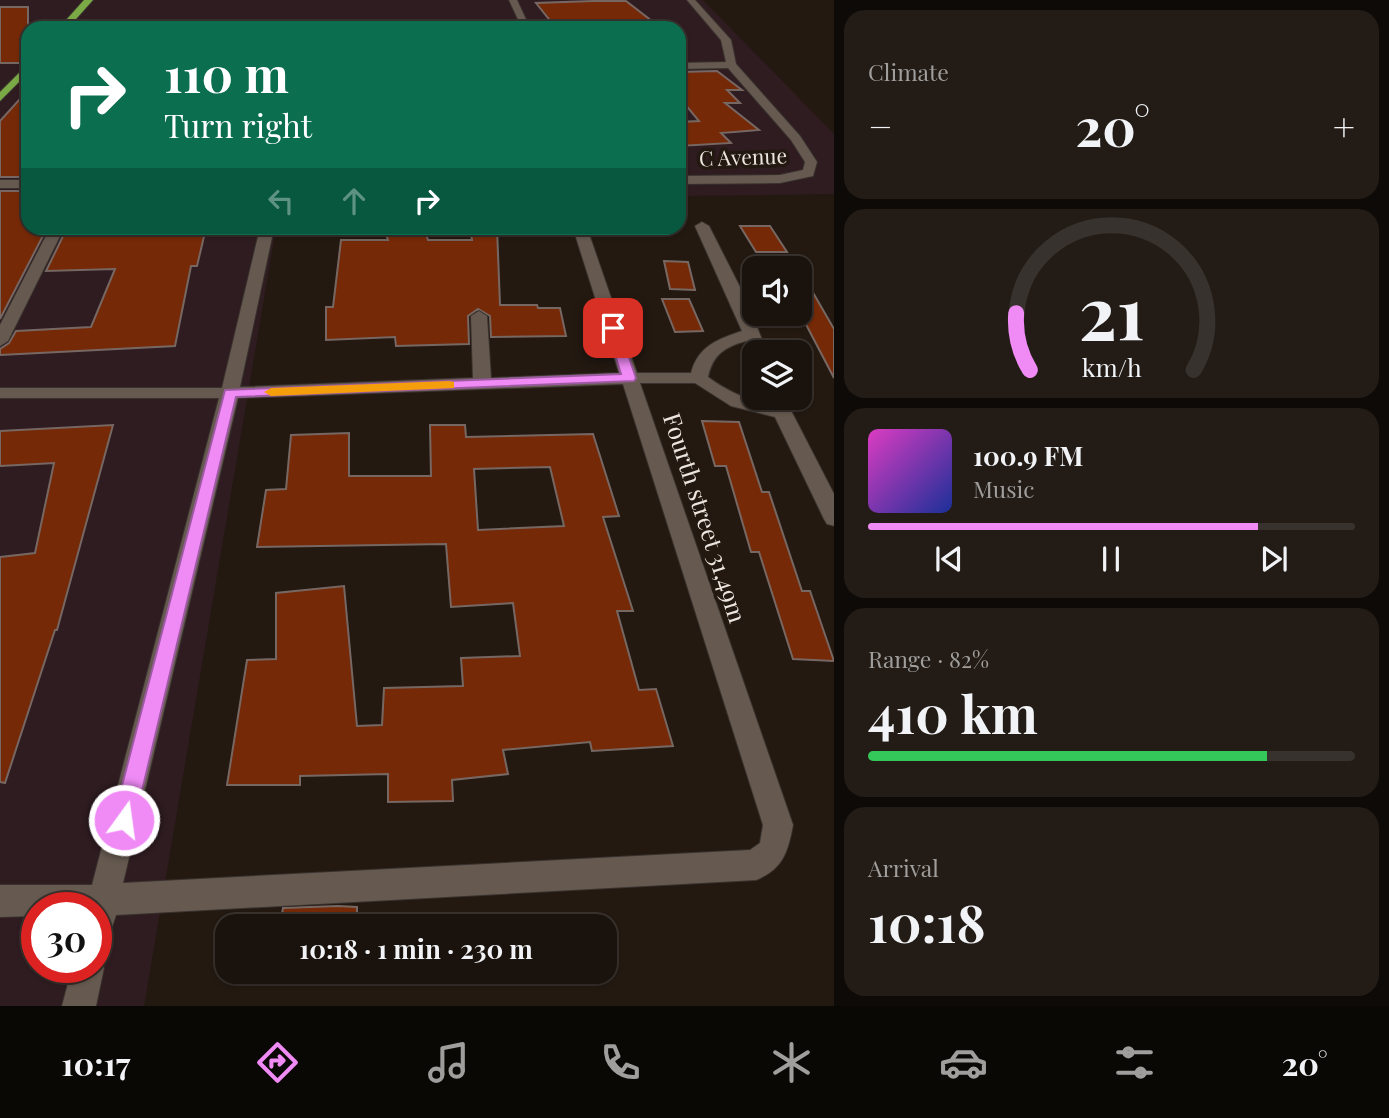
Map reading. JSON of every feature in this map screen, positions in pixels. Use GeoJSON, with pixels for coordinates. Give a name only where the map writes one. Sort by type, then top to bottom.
{"type":"FeatureCollection","features":[{"type":"Feature","properties":{"kind":"highway"},"geometry":{"type":"LineString","coordinates":[[57,21],[74,0]]}},
{"type":"Feature","properties":{"kind":"highway"},"geometry":{"type":"LineString","coordinates":[[70,21],[89,0]]}},
{"type":"Feature","properties":{"kind":"highway"},"geometry":{"type":"LineString","coordinates":[[0,98],[21,75]]}},
{"type":"Feature","properties":{"kind":"street"},"geometry":{"type":"LineString","coordinates":[[513,0],[523,21]]}},
{"type":"Feature","properties":{"kind":"street"},"geometry":{"type":"LineString","coordinates":[[686,66],[732,65],[726,40],[691,0]]}},
{"type":"Feature","properties":{"kind":"street","name":"C Avenue"},"geometry":{"type":"LineString","coordinates":[[686,180],[780,179],[808,173],[811,162],[796,138],[732,65]]}},
{"type":"Feature","properties":{"kind":"street"},"geometry":{"type":"LineString","coordinates":[[0,184],[21,184]]}},
{"type":"Feature","properties":{"kind":"street"},"geometry":{"type":"LineString","coordinates":[[702,226],[737,297],[754,340]]}},
{"type":"Feature","properties":{"kind":"street"},"geometry":{"type":"LineString","coordinates":[[0,341],[53,235]]}},
{"type":"Feature","properties":{"kind":"street"},"geometry":{"type":"LineString","coordinates":[[106,892],[230,393],[265,235]]}},
{"type":"Feature","properties":{"kind":"street","name":"Fourth street 31,49m"},"geometry":{"type":"LineString","coordinates":[[112,900],[755,865],[773,851],[778,825],[582,235]]}},
{"type":"Feature","properties":{"kind":"street"},"geometry":{"type":"LineString","coordinates":[[479,316],[482,384]]}},
{"type":"Feature","properties":{"kind":"street"},"geometry":{"type":"LineString","coordinates":[[699,378],[702,360],[716,345],[752,334]]}},
{"type":"Feature","properties":{"kind":"street"},"geometry":{"type":"LineString","coordinates":[[0,393],[230,393],[629,378],[699,378],[716,393],[742,405]]}},
{"type":"Feature","properties":{"kind":"street"},"geometry":{"type":"LineString","coordinates":[[781,410],[834,519]]}},
{"type":"Feature","properties":{"kind":"street"},"geometry":{"type":"LineString","coordinates":[[0,901],[21,901]]}},
{"type":"Feature","properties":{"kind":"street"},"geometry":{"type":"LineString","coordinates":[[79,1006],[84,983]]}},
{"type":"Feature","properties":{"kind":"shaded area"},"geometry":{"type":"Polygon","coordinates":[[[0,0],[703,0],[834,134],[834,194],[686,196],[686,21],[21,21],[21,235],[275,235],[144,1006],[0,1006],[0,0]]]}},
{"type":"Feature","properties":{"kind":"building"},"geometry":{"type":"Polygon","coordinates":[[[626,1],[652,21],[550,21],[536,3],[626,1]]]}},
{"type":"Feature","properties":{"kind":"building"},"geometry":{"type":"Polygon","coordinates":[[[0,7],[28,7],[28,21],[21,21],[21,63],[0,63],[0,7]]]}},
{"type":"Feature","properties":{"kind":"building"},"geometry":{"type":"Polygon","coordinates":[[[717,71],[742,90],[727,90],[740,103],[725,103],[759,130],[721,133],[731,143],[686,146],[686,122],[699,121],[686,105],[686,72],[717,71]]]}},
{"type":"Feature","properties":{"kind":"building"},"geometry":{"type":"Polygon","coordinates":[[[21,98],[21,177],[0,177],[0,121],[21,98]]]}},
{"type":"Feature","properties":{"kind":"building"},"geometry":{"type":"Polygon","coordinates":[[[0,191],[21,191],[21,235],[43,235],[0,319],[0,191]]]}},
{"type":"Feature","properties":{"kind":"building"},"geometry":{"type":"Polygon","coordinates":[[[740,226],[770,226],[787,252],[756,252],[740,226]]]}},
{"type":"Feature","properties":{"kind":"building"},"geometry":{"type":"Polygon","coordinates":[[[64,235],[204,235],[197,266],[191,266],[175,346],[0,355],[0,349],[9,343],[16,331],[91,327],[115,269],[46,271],[64,235]]]}},
{"type":"Feature","properties":{"kind":"building"},"geometry":{"type":"Polygon","coordinates":[[[386,235],[426,235],[428,240],[472,240],[471,235],[497,235],[500,305],[560,308],[566,336],[491,337],[490,316],[478,309],[468,316],[469,344],[396,346],[395,337],[326,340],[326,307],[333,307],[341,240],[388,240],[386,235]]]}},
{"type":"Feature","properties":{"kind":"building"},"geometry":{"type":"Polygon","coordinates":[[[664,261],[688,262],[695,290],[670,289],[664,261]]]}},
{"type":"Feature","properties":{"kind":"building"},"geometry":{"type":"Polygon","coordinates":[[[812,291],[834,329],[834,378],[807,326],[812,326],[812,291]]]}},
{"type":"Feature","properties":{"kind":"building"},"geometry":{"type":"Polygon","coordinates":[[[662,299],[689,299],[703,331],[675,332],[662,299]]]}},
{"type":"Feature","properties":{"kind":"building"},"geometry":{"type":"Polygon","coordinates":[[[702,421],[739,422],[762,492],[769,492],[802,591],[810,591],[834,661],[793,659],[759,552],[751,552],[726,466],[715,466],[702,421]]]}},
{"type":"Feature","properties":{"kind":"building"},"geometry":{"type":"Polygon","coordinates":[[[113,425],[57,630],[5,783],[0,782],[0,557],[35,553],[54,463],[0,466],[0,431],[113,425]]]}},
{"type":"Feature","properties":{"kind":"building"},"geometry":{"type":"Polygon","coordinates":[[[430,425],[465,425],[466,437],[593,434],[619,516],[603,517],[633,611],[617,611],[639,690],[656,689],[673,746],[592,751],[590,742],[503,750],[508,774],[452,780],[453,801],[388,802],[388,774],[300,776],[300,785],[227,785],[247,660],[276,659],[276,593],[344,586],[357,726],[382,725],[384,688],[463,686],[461,658],[520,656],[513,603],[451,607],[446,544],[257,547],[266,490],[286,489],[291,435],[349,433],[349,476],[431,476],[430,425]],[[550,467],[474,469],[478,530],[564,526],[550,467]]]}},
{"type":"Feature","properties":{"kind":"building"},"geometry":{"type":"Polygon","coordinates":[[[357,907],[357,914],[282,914],[283,908],[357,907]]]}},
{"type":"Feature","properties":{"kind":"slow traffic"},"geometry":{"type":"LineString","coordinates":[[271,392],[449,385]]}},
{"type":"Feature","properties":{"kind":"route"},"geometry":{"type":"LineString","coordinates":[[124,820],[230,393],[629,378],[613,328]]}}]}
